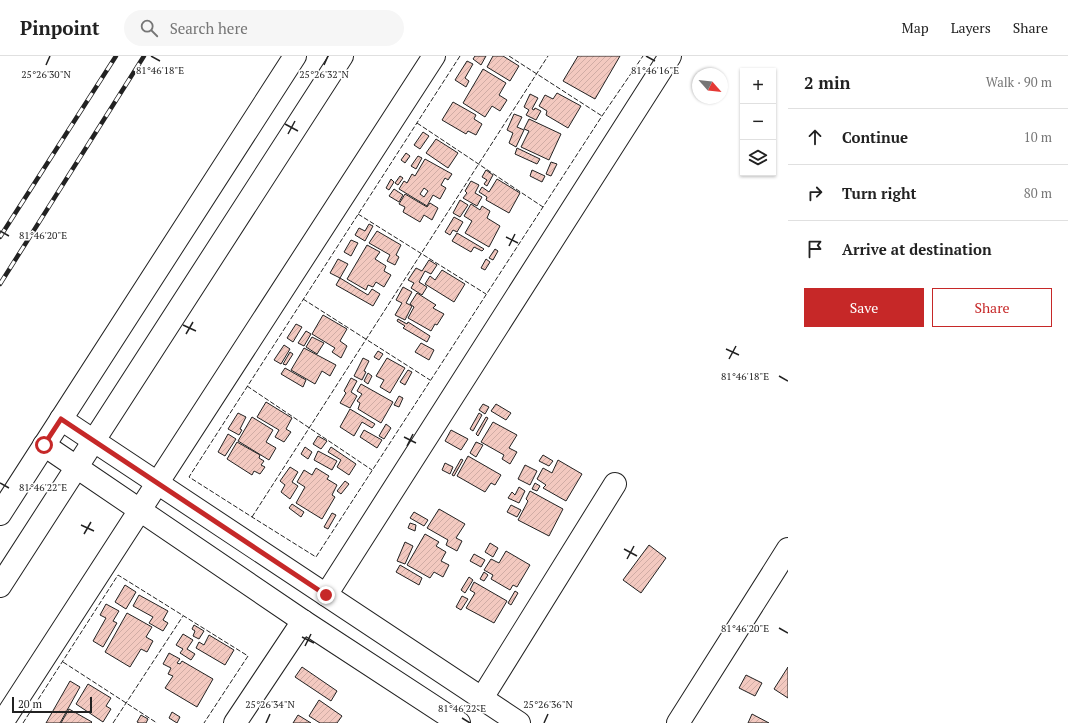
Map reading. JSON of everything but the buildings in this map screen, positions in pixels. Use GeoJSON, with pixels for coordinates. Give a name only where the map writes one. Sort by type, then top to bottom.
{"type":"FeatureCollection","features":[{"type":"Feature","properties":{"kind":"street"},"geometry":{"type":"LineString","coordinates":[[0,514],[295,56]]}},
{"type":"Feature","properties":{"kind":"street"},"geometry":{"type":"LineString","coordinates":[[0,586],[342,56]]}},
{"type":"Feature","properties":{"kind":"street"},"geometry":{"type":"LineString","coordinates":[[2,723],[434,56]]}},
{"type":"Feature","properties":{"kind":"street"},"geometry":{"type":"LineString","coordinates":[[326,595],[670,56]]}},
{"type":"Feature","properties":{"kind":"street"},"geometry":{"type":"LineString","coordinates":[[61,419],[519,723]]}},
{"type":"Feature","properties":{"kind":"street"},"geometry":{"type":"LineString","coordinates":[[44,445],[303,621],[459,723]]}},
{"type":"Feature","properties":{"kind":"street"},"geometry":{"type":"LineString","coordinates":[[482,698],[615,484]]}},
{"type":"Feature","properties":{"kind":"street"},"geometry":{"type":"LineString","coordinates":[[678,723],[788,549]]}},
{"type":"Feature","properties":{"kind":"street"},"geometry":{"type":"LineString","coordinates":[[235,723],[303,621]]}},
{"type":"Feature","properties":{"kind":"railway"},"geometry":{"type":"LineString","coordinates":[[0,237],[116,56]]}},
{"type":"Feature","properties":{"kind":"railway"},"geometry":{"type":"LineString","coordinates":[[0,284],[144,56]]}},
{"type":"Feature","properties":{"kind":"fence"},"geometry":{"type":"LineString","coordinates":[[460,56],[189,477],[316,557],[602,116],[643,56]]}},
{"type":"Feature","properties":{"kind":"fence"},"geometry":{"type":"LineString","coordinates":[[509,56],[602,116]]}},
{"type":"Feature","properties":{"kind":"fence"},"geometry":{"type":"LineString","coordinates":[[252,517],[548,56]]}},
{"type":"Feature","properties":{"kind":"fence"},"geometry":{"type":"LineString","coordinates":[[417,123],[543,207]]}},
{"type":"Feature","properties":{"kind":"fence"},"geometry":{"type":"LineString","coordinates":[[358,214],[486,294]]}},
{"type":"Feature","properties":{"kind":"fence"},"geometry":{"type":"LineString","coordinates":[[303,299],[430,380]]}},
{"type":"Feature","properties":{"kind":"fence"},"geometry":{"type":"LineString","coordinates":[[247,386],[372,470]]}},
{"type":"Feature","properties":{"kind":"fence"},"geometry":{"type":"LineString","coordinates":[[23,723],[118,575],[248,656],[204,723]]}},
{"type":"Feature","properties":{"kind":"fence"},"geometry":{"type":"LineString","coordinates":[[113,723],[183,616]]}},
{"type":"Feature","properties":{"kind":"fence"},"geometry":{"type":"LineString","coordinates":[[63,662],[157,723]]}},
{"type":"Feature","properties":{"kind":"route"},"geometry":{"type":"LineString","coordinates":[[44,445],[61,419],[326,595]]}}]}
